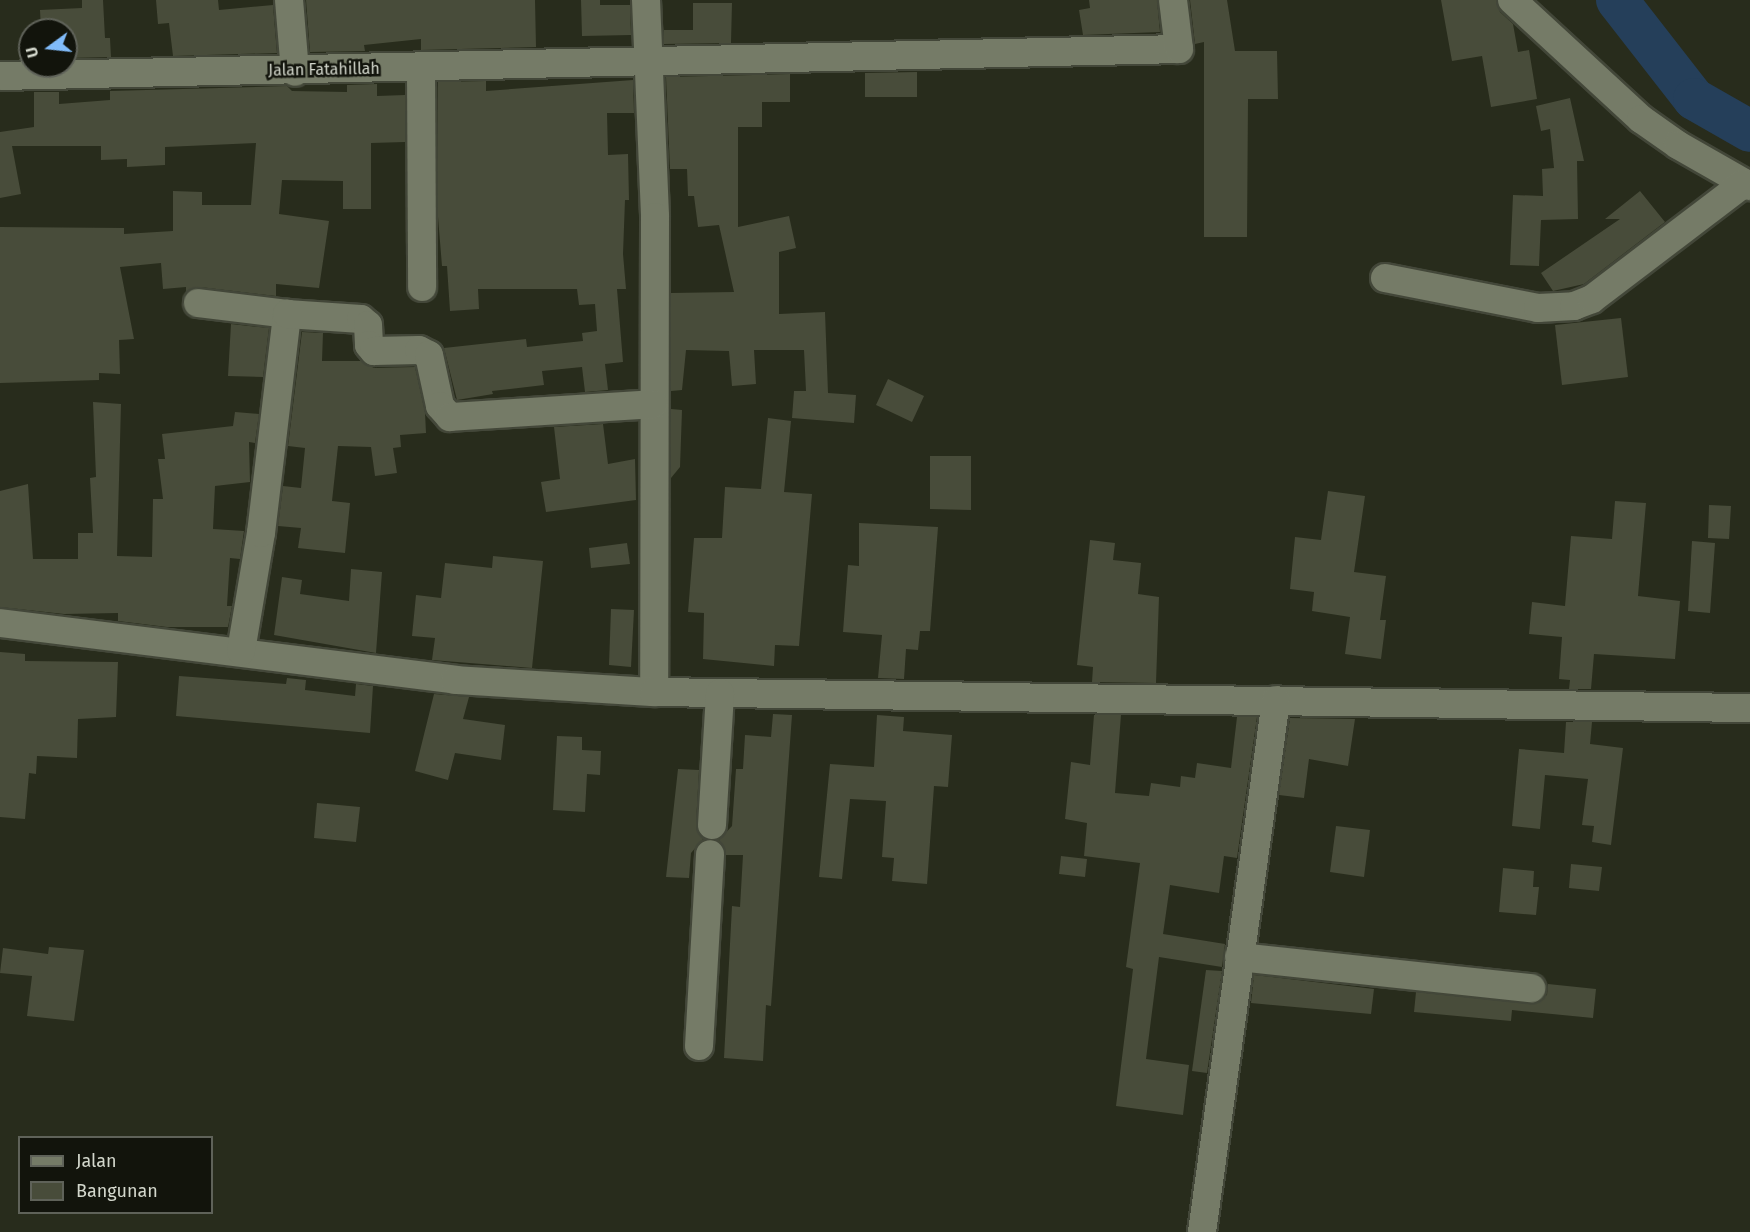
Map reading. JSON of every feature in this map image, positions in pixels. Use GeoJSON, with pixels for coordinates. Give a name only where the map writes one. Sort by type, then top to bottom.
{"type":"FeatureCollection","features":[{"type":"Feature","properties":{"kind":"street"},"geometry":{"type":"LineString","coordinates":[[289,0],[295,72]]}},
{"type":"Feature","properties":{"kind":"street"},"geometry":{"type":"LineString","coordinates":[[646,0],[655,217],[654,693]]}},
{"type":"Feature","properties":{"kind":"street","name":"Jalan Fatahillah"},"geometry":{"type":"LineString","coordinates":[[0,76],[295,72],[1179,49],[1173,0]]}},
{"type":"Feature","properties":{"kind":"street"},"geometry":{"type":"LineString","coordinates":[[1385,278],[1538,308],[1574,306],[1592,299],[1747,185],[1641,119],[1512,0]]}},
{"type":"Feature","properties":{"kind":"street"},"geometry":{"type":"LineString","coordinates":[[421,68],[422,287]]}},
{"type":"Feature","properties":{"kind":"street"},"geometry":{"type":"LineString","coordinates":[[198,303],[287,314],[361,319],[368,325],[369,345],[374,351],[418,351],[429,355],[440,406],[450,417],[654,404]]}},
{"type":"Feature","properties":{"kind":"street"},"geometry":{"type":"LineString","coordinates":[[241,651],[261,533],[287,314]]}},
{"type":"Feature","properties":{"kind":"street"},"geometry":{"type":"LineString","coordinates":[[0,624],[241,651],[455,680],[654,693],[1750,708]]}},
{"type":"Feature","properties":{"kind":"street"},"geometry":{"type":"LineString","coordinates":[[712,825],[720,693]]}},
{"type":"Feature","properties":{"kind":"street"},"geometry":{"type":"LineString","coordinates":[[1202,1232],[1275,700]]}},
{"type":"Feature","properties":{"kind":"street"},"geometry":{"type":"LineString","coordinates":[[699,1046],[710,854]]}},
{"type":"Feature","properties":{"kind":"street"},"geometry":{"type":"LineString","coordinates":[[1239,957],[1531,988]]}},
{"type":"Feature","properties":{"kind":"building"},"geometry":{"type":"Polygon","coordinates":[[[82,0],[103,0],[105,38],[110,38],[111,57],[78,58],[78,18],[40,18],[40,10],[82,8],[82,0]]]}},
{"type":"Feature","properties":{"kind":"building"},"geometry":{"type":"Polygon","coordinates":[[[156,0],[218,0],[219,10],[273,5],[277,53],[173,56],[169,23],[158,24],[156,0]]]}},
{"type":"Feature","properties":{"kind":"building"},"geometry":{"type":"Polygon","coordinates":[[[306,0],[535,0],[536,47],[421,50],[421,39],[364,45],[365,51],[310,52],[306,0]]]}},
{"type":"Feature","properties":{"kind":"building"},"geometry":{"type":"Polygon","coordinates":[[[581,0],[600,0],[600,5],[630,5],[631,35],[582,36],[581,0]]]}},
{"type":"Feature","properties":{"kind":"building"},"geometry":{"type":"Polygon","coordinates":[[[1089,0],[1157,0],[1160,32],[1083,35],[1079,10],[1090,8],[1089,0]]]}},
{"type":"Feature","properties":{"kind":"building"},"geometry":{"type":"Polygon","coordinates":[[[1190,0],[1227,0],[1235,51],[1277,51],[1278,99],[1248,99],[1247,237],[1204,237],[1204,42],[1195,44],[1190,0]]]}},
{"type":"Feature","properties":{"kind":"building"},"geometry":{"type":"Polygon","coordinates":[[[1441,0],[1496,0],[1500,12],[1513,24],[1518,52],[1529,50],[1537,99],[1491,107],[1482,56],[1452,61],[1441,0]]]}},
{"type":"Feature","properties":{"kind":"building"},"geometry":{"type":"Polygon","coordinates":[[[693,3],[732,3],[731,43],[664,44],[664,30],[693,30],[693,3]]]}},
{"type":"Feature","properties":{"kind":"building"},"geometry":{"type":"Polygon","coordinates":[[[917,72],[917,97],[865,97],[865,73],[917,72]]]}},
{"type":"Feature","properties":{"kind":"building"},"geometry":{"type":"Polygon","coordinates":[[[790,74],[790,102],[762,102],[762,127],[738,127],[738,227],[789,216],[796,248],[779,252],[779,314],[825,312],[828,393],[856,395],[854,423],[792,418],[794,391],[806,391],[804,350],[754,350],[756,384],[732,386],[729,351],[686,350],[682,390],[671,391],[671,293],[734,292],[719,225],[698,227],[694,196],[688,196],[687,169],[670,169],[666,77],[790,74]]]}},
{"type":"Feature","properties":{"kind":"building"},"geometry":{"type":"Polygon","coordinates":[[[633,80],[634,113],[607,113],[608,155],[628,154],[629,200],[625,200],[623,254],[626,289],[617,289],[623,362],[605,364],[608,390],[585,392],[582,367],[542,371],[544,385],[492,391],[493,394],[457,400],[444,348],[526,339],[527,347],[583,341],[582,333],[597,331],[595,304],[579,305],[577,289],[478,289],[479,309],[450,311],[447,266],[442,266],[438,217],[438,82],[486,81],[486,91],[633,80]]]}},
{"type":"Feature","properties":{"kind":"building"},"geometry":{"type":"Polygon","coordinates":[[[377,84],[377,96],[405,95],[405,142],[371,143],[371,209],[343,209],[343,181],[282,180],[279,214],[329,221],[319,288],[276,284],[276,296],[200,287],[186,292],[186,287],[163,289],[161,263],[120,267],[134,339],[119,340],[120,374],[99,373],[99,380],[0,383],[0,227],[124,228],[124,234],[173,231],[173,191],[202,192],[202,205],[251,205],[256,143],[165,147],[165,165],[127,167],[127,159],[101,160],[101,146],[12,146],[21,194],[0,198],[0,132],[34,127],[34,92],[59,92],[59,104],[110,100],[110,91],[287,86],[292,91],[347,92],[347,85],[377,84]]]}},
{"type":"Feature","properties":{"kind":"building"},"geometry":{"type":"Polygon","coordinates":[[[1570,98],[1584,161],[1577,161],[1578,219],[1541,220],[1539,266],[1510,265],[1513,195],[1543,196],[1542,169],[1554,168],[1550,129],[1541,131],[1536,106],[1570,98]]]}},
{"type":"Feature","properties":{"kind":"building"},"geometry":{"type":"Polygon","coordinates":[[[1640,191],[1665,222],[1584,284],[1553,291],[1541,273],[1620,219],[1605,219],[1640,191]]]}},
{"type":"Feature","properties":{"kind":"building"},"geometry":{"type":"Polygon","coordinates":[[[1621,318],[1628,377],[1562,385],[1555,325],[1621,318]]]}},
{"type":"Feature","properties":{"kind":"building"},"geometry":{"type":"Polygon","coordinates":[[[231,324],[269,328],[263,377],[228,376],[231,324]]]}},
{"type":"Feature","properties":{"kind":"building"},"geometry":{"type":"Polygon","coordinates":[[[302,332],[323,333],[322,361],[361,361],[374,368],[415,367],[425,412],[426,433],[400,435],[401,447],[393,448],[397,473],[375,476],[371,447],[338,446],[332,501],[350,503],[345,553],[298,548],[301,528],[278,526],[283,486],[301,488],[305,448],[288,446],[302,332]]]}},
{"type":"Feature","properties":{"kind":"building"},"geometry":{"type":"Polygon","coordinates":[[[888,379],[924,396],[912,422],[876,405],[888,379]]]}},
{"type":"Feature","properties":{"kind":"building"},"geometry":{"type":"Polygon","coordinates":[[[93,402],[121,404],[117,556],[152,557],[153,499],[163,499],[158,459],[165,459],[162,434],[233,426],[235,412],[259,414],[255,443],[249,442],[250,482],[215,486],[213,529],[244,531],[240,559],[230,558],[227,606],[232,606],[228,627],[167,627],[118,621],[118,613],[64,614],[0,607],[0,491],[28,484],[33,559],[78,559],[78,533],[93,533],[90,478],[96,477],[93,402]]]}},
{"type":"Feature","properties":{"kind":"building"},"geometry":{"type":"Polygon","coordinates":[[[671,409],[682,410],[680,467],[671,478],[671,409]]]}},
{"type":"Feature","properties":{"kind":"building"},"geometry":{"type":"Polygon","coordinates":[[[768,418],[791,421],[784,492],[812,494],[799,646],[775,645],[774,666],[703,659],[704,613],[688,612],[694,538],[722,538],[725,487],[761,489],[768,418]]]}},
{"type":"Feature","properties":{"kind":"building"},"geometry":{"type":"Polygon","coordinates":[[[603,424],[608,464],[635,459],[636,500],[546,512],[541,482],[560,479],[554,427],[603,424]]]}},
{"type":"Feature","properties":{"kind":"building"},"geometry":{"type":"Polygon","coordinates":[[[930,456],[971,456],[971,510],[930,509],[930,456]]]}},
{"type":"Feature","properties":{"kind":"building"},"geometry":{"type":"Polygon","coordinates":[[[1328,491],[1365,496],[1354,572],[1386,576],[1380,620],[1386,620],[1381,659],[1345,654],[1350,617],[1312,611],[1314,592],[1290,589],[1295,537],[1321,540],[1328,491]]]}},
{"type":"Feature","properties":{"kind":"building"},"geometry":{"type":"Polygon","coordinates":[[[1615,501],[1646,503],[1638,596],[1680,601],[1675,659],[1594,654],[1591,689],[1569,689],[1570,680],[1559,679],[1562,637],[1529,634],[1532,602],[1565,606],[1571,536],[1612,539],[1615,501]]]}},
{"type":"Feature","properties":{"kind":"building"},"geometry":{"type":"Polygon","coordinates":[[[1709,505],[1731,506],[1729,539],[1708,538],[1709,505]]]}},
{"type":"Feature","properties":{"kind":"building"},"geometry":{"type":"Polygon","coordinates":[[[859,523],[938,527],[930,631],[920,631],[918,650],[906,649],[904,679],[878,678],[882,635],[843,632],[848,565],[859,566],[859,523]]]}},
{"type":"Feature","properties":{"kind":"building"},"geometry":{"type":"Polygon","coordinates":[[[1090,540],[1115,543],[1113,560],[1141,563],[1138,594],[1159,597],[1156,683],[1092,682],[1093,667],[1077,665],[1090,540]]]}},
{"type":"Feature","properties":{"kind":"building"},"geometry":{"type":"Polygon","coordinates":[[[1692,541],[1715,543],[1710,613],[1688,611],[1692,541]]]}},
{"type":"Feature","properties":{"kind":"building"},"geometry":{"type":"Polygon","coordinates":[[[627,543],[630,564],[591,568],[589,548],[627,543]]]}},
{"type":"Feature","properties":{"kind":"building"},"geometry":{"type":"Polygon","coordinates":[[[493,556],[543,561],[532,668],[432,660],[435,638],[412,636],[416,595],[441,598],[445,563],[492,568],[493,556]]]}},
{"type":"Feature","properties":{"kind":"building"},"geometry":{"type":"Polygon","coordinates":[[[351,569],[382,572],[376,653],[274,635],[282,577],[302,580],[300,594],[349,601],[351,569]]]}},
{"type":"Feature","properties":{"kind":"building"},"geometry":{"type":"Polygon","coordinates":[[[611,609],[634,610],[631,667],[609,665],[611,609]]]}},
{"type":"Feature","properties":{"kind":"building"},"geometry":{"type":"Polygon","coordinates":[[[0,652],[25,654],[25,661],[118,662],[116,717],[78,719],[77,758],[37,756],[36,774],[29,773],[25,819],[0,817],[0,652]]]}},
{"type":"Feature","properties":{"kind":"building"},"geometry":{"type":"Polygon","coordinates":[[[179,676],[286,684],[287,678],[306,680],[305,690],[355,696],[356,684],[373,686],[370,733],[176,716],[179,676]]]}},
{"type":"Feature","properties":{"kind":"building"},"geometry":{"type":"Polygon","coordinates":[[[434,694],[469,697],[463,719],[505,725],[501,760],[455,753],[448,780],[415,771],[434,694]]]}},
{"type":"Feature","properties":{"kind":"building"},"geometry":{"type":"Polygon","coordinates":[[[773,714],[792,715],[771,1006],[766,1005],[763,1061],[724,1058],[732,906],[740,907],[743,855],[726,855],[719,840],[732,826],[736,769],[743,769],[745,735],[771,737],[773,714]]]}},
{"type":"Feature","properties":{"kind":"building"},"geometry":{"type":"Polygon","coordinates":[[[877,715],[904,717],[903,731],[952,735],[948,787],[934,786],[927,884],[892,881],[894,858],[882,857],[886,801],[850,799],[842,879],[819,877],[830,764],[874,767],[877,715]]]}},
{"type":"Feature","properties":{"kind":"building"},"geometry":{"type":"Polygon","coordinates":[[[1094,715],[1121,715],[1115,793],[1149,796],[1151,783],[1180,787],[1181,776],[1195,778],[1197,763],[1231,768],[1237,717],[1257,717],[1237,858],[1224,856],[1219,893],[1170,885],[1163,934],[1225,944],[1222,967],[1159,957],[1146,1059],[1189,1065],[1183,1115],[1116,1106],[1133,969],[1126,967],[1140,863],[1084,856],[1087,823],[1065,819],[1071,762],[1090,765],[1094,715]]]}},
{"type":"Feature","properties":{"kind":"building"},"geometry":{"type":"Polygon","coordinates":[[[1290,718],[1355,719],[1348,766],[1309,759],[1304,798],[1279,795],[1290,718]]]}},
{"type":"Feature","properties":{"kind":"building"},"geometry":{"type":"Polygon","coordinates":[[[1566,722],[1592,722],[1590,744],[1623,748],[1611,845],[1592,842],[1594,826],[1582,825],[1588,779],[1545,775],[1540,829],[1512,826],[1519,749],[1564,753],[1566,722]]]}},
{"type":"Feature","properties":{"kind":"building"},"geometry":{"type":"Polygon","coordinates":[[[557,736],[582,737],[582,750],[601,751],[600,775],[587,774],[585,812],[553,810],[557,736]]]}},
{"type":"Feature","properties":{"kind":"building"},"geometry":{"type":"Polygon","coordinates":[[[678,769],[699,770],[696,825],[703,839],[691,853],[689,878],[666,877],[678,769]]]}},
{"type":"Feature","properties":{"kind":"building"},"geometry":{"type":"Polygon","coordinates":[[[317,803],[360,807],[356,842],[314,838],[317,803]]]}},
{"type":"Feature","properties":{"kind":"building"},"geometry":{"type":"Polygon","coordinates":[[[1336,826],[1370,830],[1364,877],[1330,872],[1336,826]]]}},
{"type":"Feature","properties":{"kind":"building"},"geometry":{"type":"Polygon","coordinates":[[[1061,856],[1087,859],[1085,877],[1059,874],[1061,856]]]}},
{"type":"Feature","properties":{"kind":"building"},"geometry":{"type":"Polygon","coordinates":[[[1571,864],[1602,867],[1599,891],[1569,888],[1571,864]]]}},
{"type":"Feature","properties":{"kind":"building"},"geometry":{"type":"Polygon","coordinates":[[[1503,868],[1534,871],[1533,887],[1539,887],[1536,915],[1499,912],[1503,868]]]}},
{"type":"Feature","properties":{"kind":"building"},"geometry":{"type":"Polygon","coordinates":[[[49,947],[84,950],[74,1021],[27,1016],[32,976],[0,973],[3,948],[48,954],[49,947]]]}},
{"type":"Feature","properties":{"kind":"building"},"geometry":{"type":"Polygon","coordinates":[[[1206,970],[1222,971],[1207,1073],[1192,1071],[1206,970]]]}},
{"type":"Feature","properties":{"kind":"building"},"geometry":{"type":"Polygon","coordinates":[[[1254,975],[1374,989],[1371,1014],[1251,1003],[1254,975]]]}},
{"type":"Feature","properties":{"kind":"building"},"geometry":{"type":"Polygon","coordinates":[[[1548,984],[1596,989],[1593,1018],[1512,1010],[1511,1021],[1414,1012],[1416,992],[1530,1004],[1547,995],[1548,984]]]}},
{"type":"Feature","properties":{"kind":"waterway"},"geometry":{"type":"LineString","coordinates":[[1617,0],[1694,99],[1750,131]]}}]}
